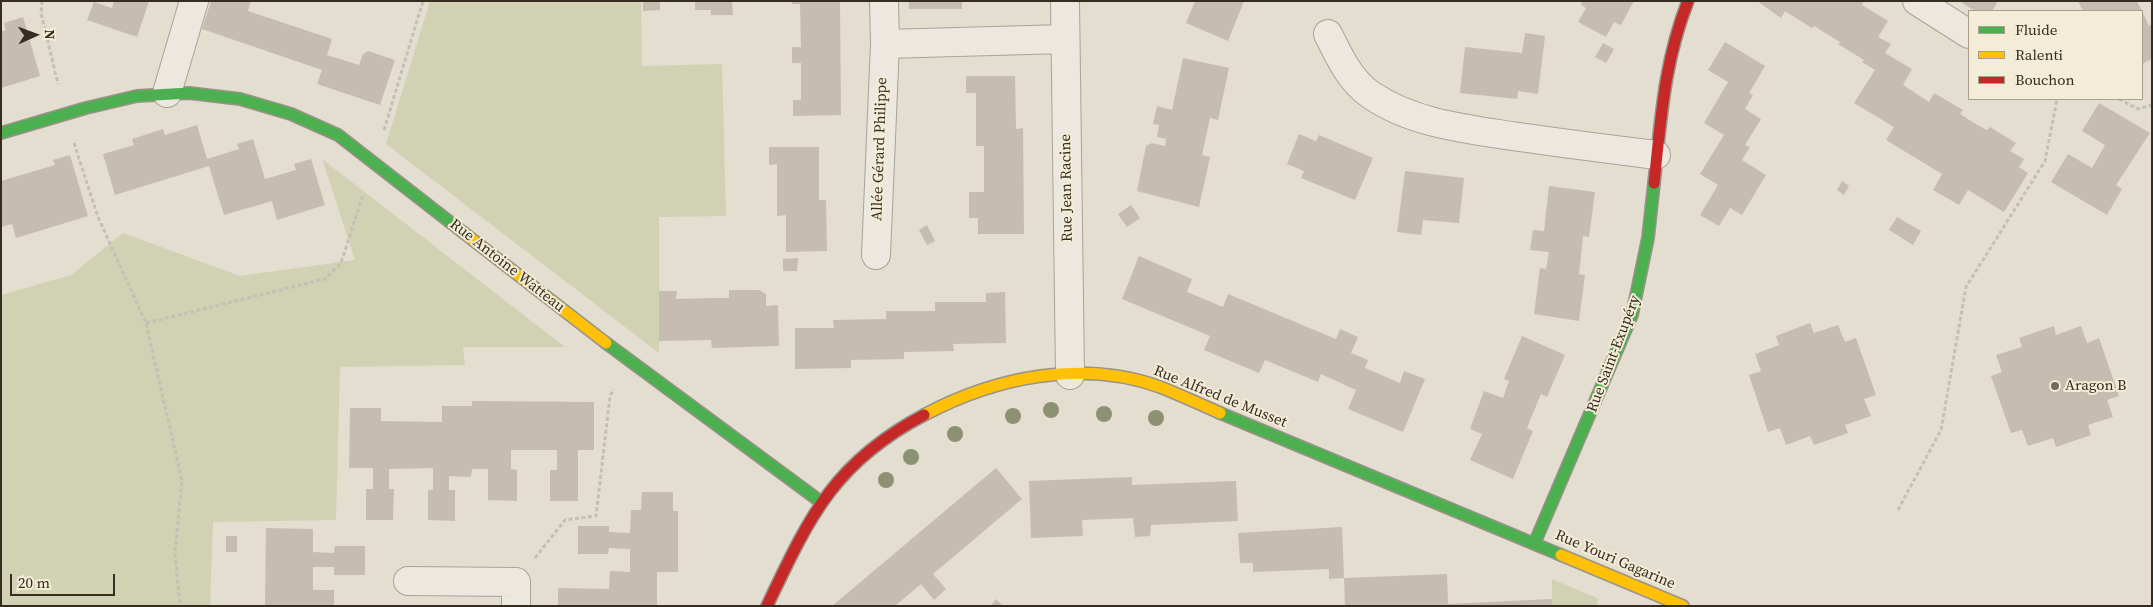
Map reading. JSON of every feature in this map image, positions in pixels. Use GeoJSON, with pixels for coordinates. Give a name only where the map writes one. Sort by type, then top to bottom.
{"type":"FeatureCollection","features":[{"type":"Feature","properties":{"kind":"street"},"geometry":{"type":"LineString","coordinates":[[167,94],[194,1]]}},
{"type":"Feature","properties":{"kind":"street","name":"Allée Gérard Philippe"},"geometry":{"type":"LineString","coordinates":[[876,255],[885,44],[884,1]]}},
{"type":"Feature","properties":{"kind":"street","name":"Rue Jean Racine"},"geometry":{"type":"LineString","coordinates":[[1065,1],[1070,375]]}},
{"type":"Feature","properties":{"kind":"street","name":"Rue Saint-Exupéry"},"geometry":{"type":"LineString","coordinates":[[1536,542],[1632,315],[1648,238],[1656,155],[1669,57],[1688,1]]}},
{"type":"Feature","properties":{"kind":"street"},"geometry":{"type":"LineString","coordinates":[[1918,1],[1968,33]]}},
{"type":"Feature","properties":{"kind":"street"},"geometry":{"type":"LineString","coordinates":[[1328,34],[1342,64],[1355,81],[1371,96],[1425,120],[1468,130],[1656,155]]}},
{"type":"Feature","properties":{"kind":"street"},"geometry":{"type":"LineString","coordinates":[[885,44],[1066,39]]}},
{"type":"Feature","properties":{"kind":"street","name":"Rue Antoine Watteau"},"geometry":{"type":"LineString","coordinates":[[1,133],[122,99],[167,94],[227,97],[269,105],[292,113],[338,135],[630,362],[821,502]]}},
{"type":"Feature","properties":{"kind":"street","name":"Rue Alfred de Musset"},"geometry":{"type":"LineString","coordinates":[[767,606],[821,502],[842,475],[868,451],[896,430],[927,414],[968,395],[1024,378],[1070,375],[1114,377],[1159,387],[1536,542]]}},
{"type":"Feature","properties":{"kind":"street","name":"Rue Youri Gagarine"},"geometry":{"type":"LineString","coordinates":[[1536,542],[1683,606]]}},
{"type":"Feature","properties":{"kind":"street"},"geometry":{"type":"LineString","coordinates":[[408,582],[516,594]]}},
{"type":"Feature","properties":{"kind":"path"},"geometry":{"type":"LineString","coordinates":[[42,1],[41,13],[65,114],[98,217],[146,323],[182,481],[175,553],[180,606]]}},
{"type":"Feature","properties":{"kind":"path"},"geometry":{"type":"LineString","coordinates":[[146,323],[325,279],[341,262],[374,163],[423,1]]}},
{"type":"Feature","properties":{"kind":"path"},"geometry":{"type":"LineString","coordinates":[[1898,510],[1942,430],[1966,287],[2046,161],[2057,100]]}},
{"type":"Feature","properties":{"kind":"path"},"geometry":{"type":"LineString","coordinates":[[2121,100],[2138,109],[2152,105]]}},
{"type":"Feature","properties":{"kind":"path"},"geometry":{"type":"LineString","coordinates":[[516,594],[565,520],[596,516],[610,396],[630,362]]}},
{"type":"Feature","properties":{"kind":"green space"},"geometry":{"type":"Polygon","coordinates":[[[430,1],[641,1],[642,66],[722,64],[726,216],[659,217],[659,353],[386,144],[430,1]]]}},
{"type":"Feature","properties":{"kind":"green space"},"geometry":{"type":"Polygon","coordinates":[[[322,159],[565,347],[463,347],[465,365],[340,367],[336,520],[213,522],[210,606],[1,606],[1,295],[71,275],[123,233],[240,276],[355,260],[322,159]]]}},
{"type":"Feature","properties":{"kind":"green space"},"geometry":{"type":"Polygon","coordinates":[[[1552,579],[1599,599],[1596,606],[1552,606],[1552,579]]]}},
{"type":"Feature","properties":{"kind":"building"},"geometry":{"type":"Polygon","coordinates":[[[114,1],[149,1],[137,37],[87,20],[94,2],[112,8],[114,1]]]}},
{"type":"Feature","properties":{"kind":"building"},"geometry":{"type":"Polygon","coordinates":[[[211,1],[251,1],[248,11],[332,39],[327,55],[359,65],[363,54],[368,51],[395,60],[380,105],[317,84],[322,70],[202,29],[211,1]]]}},
{"type":"Feature","properties":{"kind":"building"},"geometry":{"type":"Polygon","coordinates":[[[643,1],[660,1],[660,10],[643,11],[643,1]]]}},
{"type":"Feature","properties":{"kind":"building"},"geometry":{"type":"Polygon","coordinates":[[[695,1],[732,1],[733,15],[711,15],[711,10],[695,10],[695,1]]]}},
{"type":"Feature","properties":{"kind":"building"},"geometry":{"type":"Polygon","coordinates":[[[792,1],[840,1],[841,115],[793,116],[793,100],[801,100],[801,63],[792,63],[792,47],[801,47],[800,4],[792,4],[792,1]]]}},
{"type":"Feature","properties":{"kind":"building"},"geometry":{"type":"Polygon","coordinates":[[[909,1],[962,1],[962,9],[909,9],[909,1]]]}},
{"type":"Feature","properties":{"kind":"building"},"geometry":{"type":"Polygon","coordinates":[[[1195,1],[1244,1],[1228,41],[1186,23],[1195,1]]]}},
{"type":"Feature","properties":{"kind":"building"},"geometry":{"type":"Polygon","coordinates":[[[1582,1],[1634,1],[1621,25],[1614,22],[1606,37],[1578,22],[1586,8],[1581,5],[1582,1]]]}},
{"type":"Feature","properties":{"kind":"building"},"geometry":{"type":"Polygon","coordinates":[[[1757,1],[1864,1],[1862,5],[1888,21],[1878,37],[1891,44],[1885,53],[1912,69],[1903,85],[1929,102],[1934,93],[1963,110],[1960,114],[1974,123],[1987,130],[1990,127],[2016,143],[2010,151],[2024,159],[2019,167],[2028,173],[2004,212],[1968,190],[1959,205],[1933,190],[1942,174],[1886,140],[1894,127],[1854,103],[1875,70],[1862,62],[1864,60],[1838,44],[1840,42],[1814,26],[1812,28],[1785,11],[1781,18],[1757,1]]]}},
{"type":"Feature","properties":{"kind":"building"},"geometry":{"type":"Polygon","coordinates":[[[1959,1],[1998,1],[1993,10],[1973,10],[1959,1]]]}},
{"type":"Feature","properties":{"kind":"building"},"geometry":{"type":"Polygon","coordinates":[[[2078,1],[2137,1],[2142,10],[2082,10],[2078,1]]]}},
{"type":"Feature","properties":{"kind":"building"},"geometry":{"type":"Polygon","coordinates":[[[2143,13],[2149,26],[2152,24],[2152,59],[2143,64],[2143,13]]]}},
{"type":"Feature","properties":{"kind":"building"},"geometry":{"type":"Polygon","coordinates":[[[23,17],[40,76],[1,88],[1,32],[6,30],[4,23],[23,17]]]}},
{"type":"Feature","properties":{"kind":"building"},"geometry":{"type":"Polygon","coordinates":[[[1525,33],[1545,36],[1538,94],[1518,91],[1517,99],[1460,93],[1465,47],[1522,53],[1525,33]]]}},
{"type":"Feature","properties":{"kind":"building"},"geometry":{"type":"Polygon","coordinates":[[[1725,42],[1765,66],[1749,93],[1753,95],[1745,109],[1761,119],[1745,145],[1750,147],[1742,160],[1766,175],[1742,215],[1730,208],[1719,226],[1700,215],[1718,185],[1700,174],[1724,135],[1704,123],[1728,82],[1708,70],[1725,42]]]}},
{"type":"Feature","properties":{"kind":"building"},"geometry":{"type":"Polygon","coordinates":[[[1603,43],[1614,49],[1606,63],[1595,57],[1603,43]]]}},
{"type":"Feature","properties":{"kind":"building"},"geometry":{"type":"Polygon","coordinates":[[[1183,58],[1229,68],[1218,120],[1210,118],[1202,155],[1210,157],[1199,207],[1137,191],[1146,146],[1152,143],[1165,146],[1166,139],[1157,137],[1159,125],[1153,124],[1157,106],[1172,110],[1183,58]]]}},
{"type":"Feature","properties":{"kind":"building"},"geometry":{"type":"Polygon","coordinates":[[[966,76],[1015,76],[1016,129],[1023,128],[1024,234],[978,234],[978,218],[969,218],[969,192],[984,192],[984,146],[976,146],[976,93],[966,93],[966,76]]]}},
{"type":"Feature","properties":{"kind":"building"},"geometry":{"type":"Polygon","coordinates":[[[2099,103],[2150,133],[2116,185],[2122,189],[2107,215],[2051,182],[2068,154],[2092,168],[2105,145],[2082,131],[2099,103]]]}},
{"type":"Feature","properties":{"kind":"building"},"geometry":{"type":"Polygon","coordinates":[[[197,125],[207,159],[239,149],[237,144],[253,139],[265,179],[296,170],[294,164],[311,159],[325,205],[277,220],[272,201],[224,215],[209,166],[115,195],[103,154],[134,145],[132,139],[163,129],[165,135],[197,125]]]}},
{"type":"Feature","properties":{"kind":"building"},"geometry":{"type":"Polygon","coordinates":[[[1299,134],[1316,141],[1319,135],[1373,158],[1355,200],[1301,178],[1304,171],[1287,164],[1299,134]]]}},
{"type":"Feature","properties":{"kind":"building"},"geometry":{"type":"Polygon","coordinates":[[[769,147],[819,147],[819,200],[826,200],[827,251],[786,252],[786,215],[777,216],[777,164],[769,165],[769,147]]]}},
{"type":"Feature","properties":{"kind":"building"},"geometry":{"type":"Polygon","coordinates":[[[70,155],[88,216],[16,238],[12,224],[1,227],[1,181],[55,165],[53,160],[70,155]]]}},
{"type":"Feature","properties":{"kind":"building"},"geometry":{"type":"Polygon","coordinates":[[[1405,171],[1464,178],[1459,223],[1423,220],[1421,235],[1397,232],[1405,171]]]}},
{"type":"Feature","properties":{"kind":"building"},"geometry":{"type":"Polygon","coordinates":[[[1842,181],[1849,186],[1844,195],[1837,190],[1842,181]]]}},
{"type":"Feature","properties":{"kind":"building"},"geometry":{"type":"Polygon","coordinates":[[[1549,186],[1595,192],[1589,237],[1583,236],[1579,274],[1585,275],[1579,321],[1534,314],[1540,268],[1546,269],[1549,252],[1530,250],[1533,230],[1544,231],[1549,186]]]}},
{"type":"Feature","properties":{"kind":"building"},"geometry":{"type":"Polygon","coordinates":[[[1131,205],[1140,218],[1127,227],[1118,214],[1131,205]]]}},
{"type":"Feature","properties":{"kind":"building"},"geometry":{"type":"Polygon","coordinates":[[[1897,217],[1921,231],[1913,245],[1889,230],[1897,217]]]}},
{"type":"Feature","properties":{"kind":"building"},"geometry":{"type":"Polygon","coordinates":[[[927,225],[935,241],[927,245],[919,230],[927,225]]]}},
{"type":"Feature","properties":{"kind":"building"},"geometry":{"type":"Polygon","coordinates":[[[1139,256],[1192,279],[1187,292],[1223,307],[1228,294],[1336,339],[1340,329],[1358,337],[1351,353],[1368,360],[1365,368],[1400,383],[1404,371],[1425,379],[1403,432],[1348,409],[1356,390],[1321,374],[1318,382],[1265,360],[1259,373],[1204,350],[1210,336],[1122,299],[1139,256]]]}},
{"type":"Feature","properties":{"kind":"building"},"geometry":{"type":"Polygon","coordinates":[[[798,258],[797,271],[783,271],[783,259],[798,258]]]}},
{"type":"Feature","properties":{"kind":"building"},"geometry":{"type":"Polygon","coordinates":[[[729,290],[759,290],[766,294],[766,306],[778,305],[779,346],[712,348],[711,340],[659,341],[659,291],[677,291],[676,299],[729,298],[729,290]]]}},
{"type":"Feature","properties":{"kind":"building"},"geometry":{"type":"Polygon","coordinates":[[[1005,292],[1006,343],[953,344],[954,351],[904,352],[904,359],[851,360],[851,368],[795,369],[795,328],[834,328],[833,320],[886,319],[886,311],[935,311],[935,302],[986,302],[986,293],[1005,292]]]}},
{"type":"Feature","properties":{"kind":"building"},"geometry":{"type":"Polygon","coordinates":[[[1810,323],[1814,333],[1838,325],[1845,342],[1856,338],[1876,395],[1864,399],[1871,416],[1845,425],[1848,433],[1814,445],[1810,436],[1786,445],[1780,428],[1768,432],[1749,375],[1761,371],[1755,354],[1779,345],[1776,336],[1810,323]]]}},
{"type":"Feature","properties":{"kind":"building","name":"Aragon B"},"geometry":{"type":"Polygon","coordinates":[[[2054,326],[2056,335],[2081,326],[2087,343],[2099,338],[2119,396],[2107,400],[2113,417],[2088,425],[2091,435],[2056,447],[2053,438],[2028,446],[2022,430],[2011,433],[1991,376],[2002,372],[1996,355],[2022,347],[2019,338],[2054,326]]]}},
{"type":"Feature","properties":{"kind":"building"},"geometry":{"type":"Polygon","coordinates":[[[1522,336],[1565,355],[1547,397],[1541,394],[1527,428],[1533,431],[1513,479],[1470,460],[1482,434],[1470,429],[1484,391],[1503,398],[1509,381],[1504,379],[1522,336]]]}},
{"type":"Feature","properties":{"kind":"building"},"geometry":{"type":"Polygon","coordinates":[[[472,401],[594,402],[594,450],[578,450],[578,501],[550,501],[550,470],[557,470],[557,450],[511,450],[511,469],[517,470],[517,501],[488,500],[488,469],[472,469],[471,477],[449,476],[449,490],[455,490],[455,521],[428,520],[428,490],[433,490],[433,468],[389,469],[389,489],[394,489],[393,520],[366,520],[366,489],[373,489],[373,468],[349,468],[350,408],[381,408],[381,421],[442,422],[442,406],[472,406],[472,401]]]}},
{"type":"Feature","properties":{"kind":"building"},"geometry":{"type":"Polygon","coordinates":[[[996,468],[1022,499],[933,574],[946,589],[934,600],[921,584],[895,606],[832,606],[996,468]]]}},
{"type":"Feature","properties":{"kind":"building"},"geometry":{"type":"Polygon","coordinates":[[[1132,477],[1132,485],[1236,481],[1238,521],[1151,525],[1150,536],[1135,537],[1133,518],[1082,520],[1083,536],[1031,538],[1029,481],[1132,477]]]}},
{"type":"Feature","properties":{"kind":"building"},"geometry":{"type":"Polygon","coordinates":[[[642,492],[673,492],[673,511],[678,511],[678,572],[657,572],[657,606],[558,606],[558,588],[609,589],[610,571],[630,572],[630,549],[609,548],[608,554],[578,554],[578,526],[609,526],[609,532],[630,533],[631,510],[641,510],[642,492]]]}},
{"type":"Feature","properties":{"kind":"building"},"geometry":{"type":"Polygon","coordinates":[[[1342,527],[1344,578],[1329,579],[1329,569],[1253,572],[1253,563],[1240,563],[1238,533],[1342,527]]]}},
{"type":"Feature","properties":{"kind":"building"},"geometry":{"type":"Polygon","coordinates":[[[266,528],[313,529],[313,552],[334,553],[335,546],[365,546],[365,575],[334,575],[334,567],[313,567],[313,590],[334,590],[334,606],[265,606],[266,528]]]}},
{"type":"Feature","properties":{"kind":"building"},"geometry":{"type":"Polygon","coordinates":[[[226,536],[237,536],[237,552],[226,552],[226,536]]]}},
{"type":"Feature","properties":{"kind":"building"},"geometry":{"type":"Polygon","coordinates":[[[1447,574],[1448,604],[1552,599],[1552,606],[1345,606],[1344,578],[1447,574]]]}},
{"type":"Feature","properties":{"kind":"building"},"geometry":{"type":"Polygon","coordinates":[[[996,599],[1003,606],[991,606],[996,599]]]}},
{"type":"Feature","properties":{"kind":"traffic: fast"},"geometry":{"type":"LineString","coordinates":[[1,133],[86,108],[137,96],[189,93],[240,99],[291,114],[338,135],[464,233]]}},
{"type":"Feature","properties":{"kind":"traffic: fast"},"geometry":{"type":"LineString","coordinates":[[1535,542],[1632,315],[1648,238],[1654,183]]}},
{"type":"Feature","properties":{"kind":"traffic: fast"},"geometry":{"type":"LineString","coordinates":[[606,343],[821,502]]}},
{"type":"Feature","properties":{"kind":"traffic: fast"},"geometry":{"type":"LineString","coordinates":[[1220,413],[1561,555]]}},
{"type":"Feature","properties":{"kind":"traffic: slow"},"geometry":{"type":"LineString","coordinates":[[464,233],[606,343]]}},
{"type":"Feature","properties":{"kind":"traffic: slow"},"geometry":{"type":"LineString","coordinates":[[924,415],[951,402],[1009,382],[1039,376],[1070,374],[1100,374],[1130,379],[1160,387],[1220,413]]}},
{"type":"Feature","properties":{"kind":"traffic: slow"},"geometry":{"type":"LineString","coordinates":[[1561,555],[1683,606]]}},
{"type":"Feature","properties":{"kind":"traffic: jam"},"geometry":{"type":"LineString","coordinates":[[1654,183],[1669,69],[1680,24],[1688,1]]}},
{"type":"Feature","properties":{"kind":"traffic: jam"},"geometry":{"type":"LineString","coordinates":[[767,606],[796,546],[811,520],[845,473],[893,433],[924,415]]}},
{"type":"Feature","properties":{"kind":"place","name":"Aragon B"},"geometry":{"type":"Point","coordinates":[2055,386]}}]}
